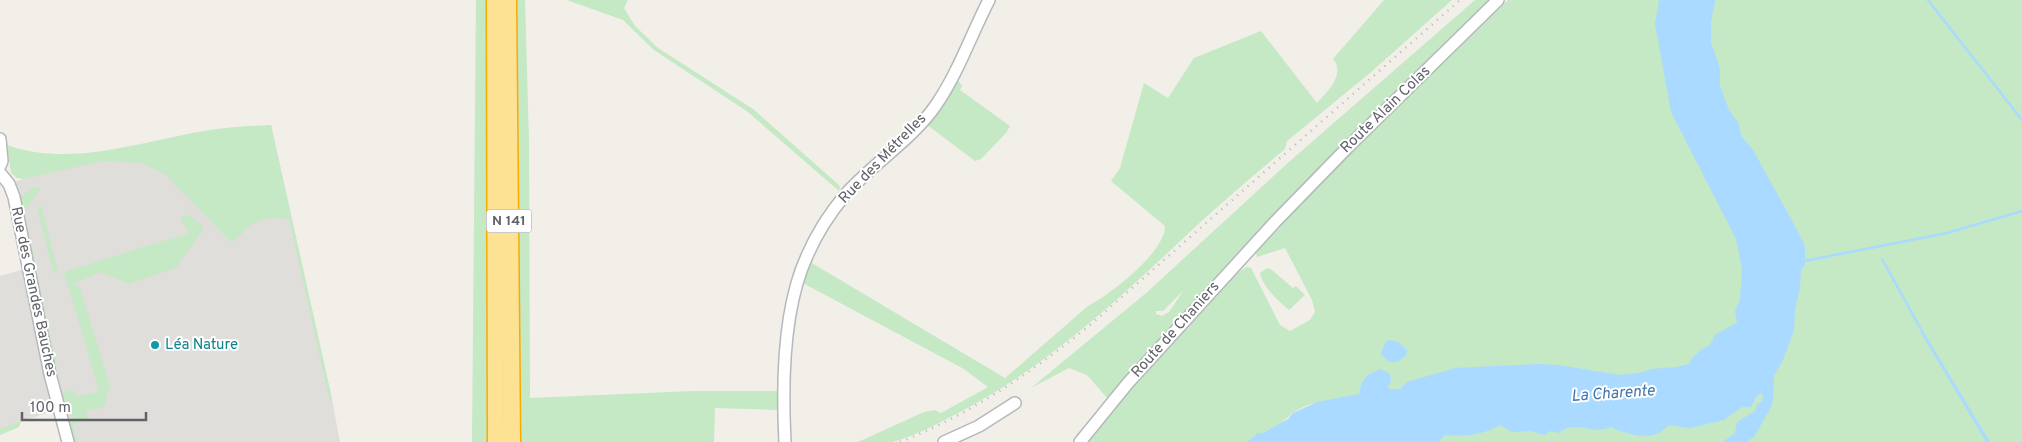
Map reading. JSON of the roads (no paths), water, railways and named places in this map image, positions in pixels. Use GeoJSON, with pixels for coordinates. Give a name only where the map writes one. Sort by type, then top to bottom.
{"type":"FeatureCollection","features":[{"type":"Feature","properties":{"kind":"highway","name":"N 141"},"geometry":{"type":"LineString","coordinates":[[495,0],[496,442]]}},
{"type":"Feature","properties":{"kind":"highway","name":"N 141"},"geometry":{"type":"LineString","coordinates":[[508,0],[512,442]]}},
{"type":"Feature","properties":{"kind":"street","name":"Rue des Métrelles"},"geometry":{"type":"LineString","coordinates":[[784,442],[782,392],[785,379],[787,336],[795,294],[807,256],[823,226],[845,196],[936,105],[965,52],[988,0]]}},
{"type":"Feature","properties":{"kind":"street","name":"Route Alain Colas"},"geometry":{"type":"LineString","coordinates":[[1276,222],[1348,147],[1498,0]]}},
{"type":"Feature","properties":{"kind":"street"},"geometry":{"type":"LineString","coordinates":[[0,139],[2,160],[0,166]]}},
{"type":"Feature","properties":{"kind":"street","name":"Rue des Grandes Bauches"},"geometry":{"type":"LineString","coordinates":[[0,173],[9,184],[14,197],[50,374],[68,442]]}},
{"type":"Feature","properties":{"kind":"street","name":"Route de Chaniers"},"geometry":{"type":"LineString","coordinates":[[1080,442],[1134,376],[1276,222]]}},
{"type":"Feature","properties":{"kind":"street"},"geometry":{"type":"LineString","coordinates":[[944,442],[979,426],[1015,403]]}},
{"type":"Feature","properties":{"kind":"water","name":"La Charente"},"geometry":{"type":"Polygon","coordinates":[[[1659,0],[1715,0],[1711,22],[1711,42],[1720,69],[1720,86],[1729,110],[1738,122],[1742,137],[1753,150],[1805,246],[1805,264],[1801,270],[1794,330],[1783,360],[1774,376],[1773,401],[1754,437],[1746,442],[1723,442],[1735,433],[1737,422],[1755,411],[1757,405],[1762,401],[1763,396],[1761,393],[1756,397],[1751,407],[1742,407],[1724,420],[1690,428],[1669,425],[1659,433],[1645,436],[1633,435],[1612,427],[1596,430],[1572,427],[1559,433],[1550,431],[1544,435],[1530,431],[1512,432],[1500,425],[1487,431],[1473,434],[1445,435],[1439,442],[1247,442],[1258,433],[1263,433],[1288,419],[1293,413],[1317,402],[1359,394],[1366,377],[1381,369],[1390,374],[1391,382],[1388,386],[1389,389],[1400,389],[1407,382],[1455,368],[1538,364],[1558,365],[1620,375],[1638,373],[1652,369],[1689,364],[1692,358],[1710,345],[1715,335],[1737,322],[1735,311],[1740,300],[1742,270],[1736,239],[1671,112],[1655,24],[1659,0]]]}},
{"type":"Feature","properties":{"kind":"water"},"geometry":{"type":"Polygon","coordinates":[[[1923,331],[1990,442],[1986,442],[1921,333],[1923,331]]]}},
{"type":"Feature","properties":{"kind":"water"},"geometry":{"type":"Polygon","coordinates":[[[1386,341],[1398,342],[1407,350],[1406,355],[1396,362],[1390,362],[1381,353],[1386,341]]]}},
{"type":"Feature","properties":{"kind":"waterway"},"geometry":{"type":"LineString","coordinates":[[1928,0],[2022,120]]}},
{"type":"Feature","properties":{"kind":"waterway"},"geometry":{"type":"LineString","coordinates":[[1804,261],[1947,233],[2022,211]]}},
{"type":"Feature","properties":{"kind":"waterway"},"geometry":{"type":"LineString","coordinates":[[1882,259],[1923,333]]}},
{"type":"Feature","properties":{"kind":"railway"},"geometry":{"type":"LineString","coordinates":[[900,442],[951,419],[976,405],[1023,376],[1068,343],[1460,0]]}},
{"type":"Feature","properties":{"kind":"place","name":"Léa Nature"},"geometry":{"type":"Point","coordinates":[155,345]}}]}
